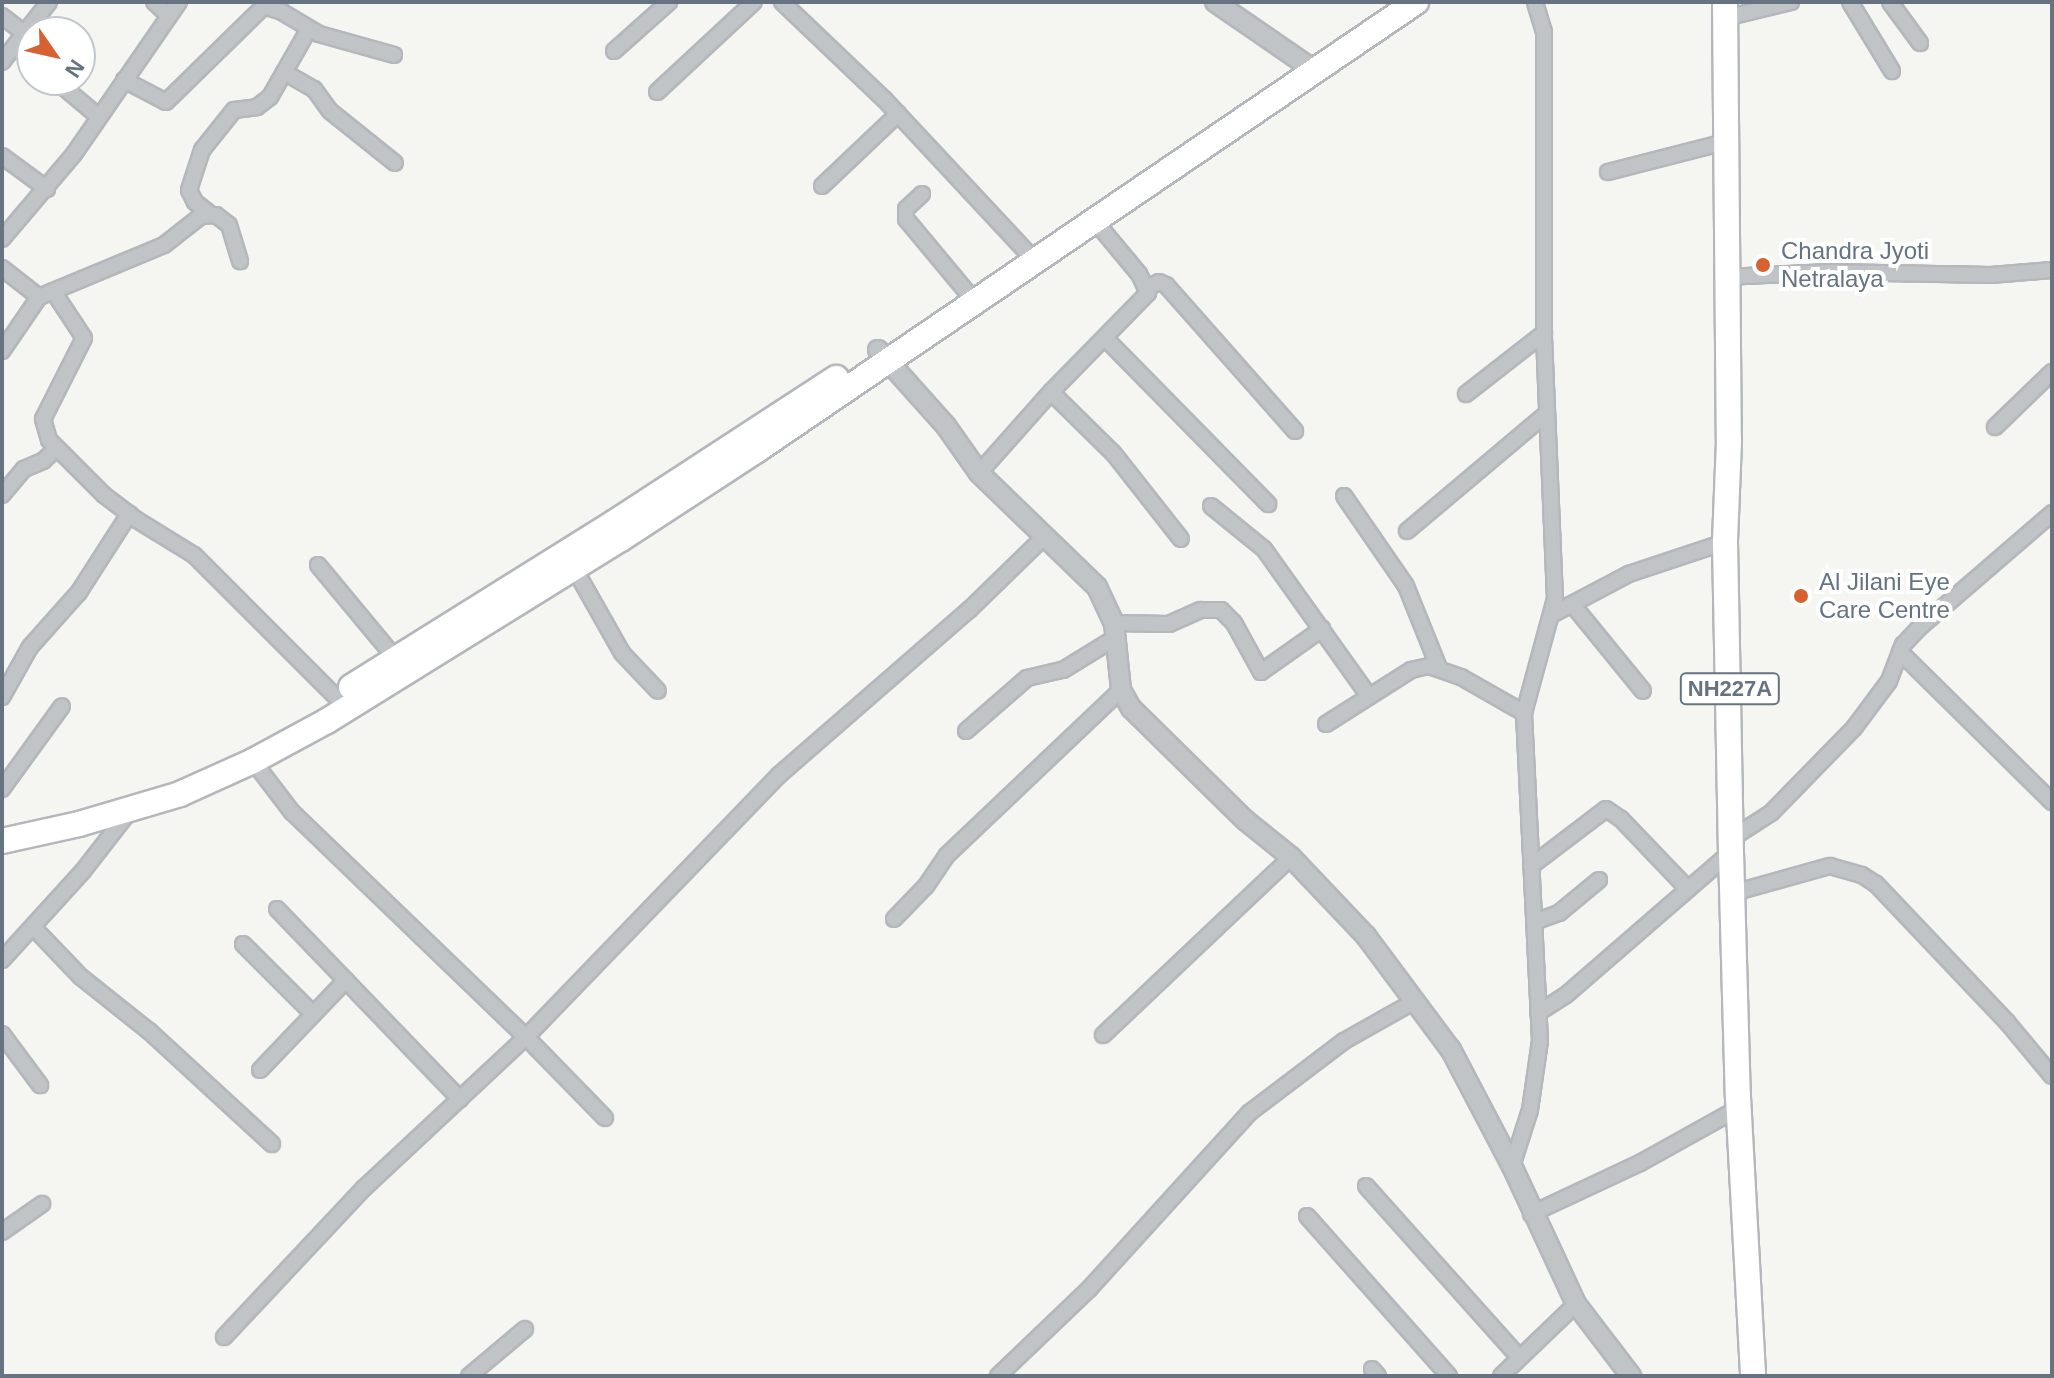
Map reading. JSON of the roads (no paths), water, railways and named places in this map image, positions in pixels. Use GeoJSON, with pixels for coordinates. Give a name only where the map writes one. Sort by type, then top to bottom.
{"type":"FeatureCollection","features":[{"type":"Feature","properties":{"kind":"main road"},"geometry":{"type":"LineString","coordinates":[[2,825],[89,807],[174,780],[244,749],[336,697],[1095,221],[1393,2]]}},
{"type":"Feature","properties":{"kind":"main road"},"geometry":{"type":"LineString","coordinates":[[2,841],[180,794],[253,761],[327,721],[574,568],[884,356],[966,291],[1025,250],[1309,66],[1416,2]]}},
{"type":"Feature","properties":{"kind":"main road","name":"NH227A"},"geometry":{"type":"LineString","coordinates":[[1725,10],[1725,277],[1729,441],[1725,542],[1731,845],[1739,1108],[1753,1376]]}},
{"type":"Feature","properties":{"kind":"street"},"geometry":{"type":"LineString","coordinates":[[154,2],[168,15]]}},
{"type":"Feature","properties":{"kind":"street"},"geometry":{"type":"LineString","coordinates":[[2,239],[47,189],[179,2]]}},
{"type":"Feature","properties":{"kind":"street"},"geometry":{"type":"LineString","coordinates":[[614,51],[669,2]]}},
{"type":"Feature","properties":{"kind":"street"},"geometry":{"type":"LineString","coordinates":[[657,92],[754,2]]}},
{"type":"Feature","properties":{"kind":"street"},"geometry":{"type":"LineString","coordinates":[[782,2],[898,114],[1025,250]]}},
{"type":"Feature","properties":{"kind":"street"},"geometry":{"type":"LineString","coordinates":[[1215,2],[1309,66]]}},
{"type":"Feature","properties":{"kind":"street"},"geometry":{"type":"LineString","coordinates":[[1512,1166],[1530,1110],[1540,1041],[1524,713],[1553,614],[1544,333],[1544,32],[1535,2]]}},
{"type":"Feature","properties":{"kind":"street"},"geometry":{"type":"LineString","coordinates":[[1725,10],[1791,2]]}},
{"type":"Feature","properties":{"kind":"street"},"geometry":{"type":"LineString","coordinates":[[1850,2],[1892,71]]}},
{"type":"Feature","properties":{"kind":"street"},"geometry":{"type":"LineString","coordinates":[[1890,2],[1920,43]]}},
{"type":"Feature","properties":{"kind":"street"},"geometry":{"type":"LineString","coordinates":[[124,80],[166,102],[264,6],[273,7],[309,29],[394,55]]}},
{"type":"Feature","properties":{"kind":"street"},"geometry":{"type":"LineString","coordinates":[[2,16],[16,33]]}},
{"type":"Feature","properties":{"kind":"street"},"geometry":{"type":"LineString","coordinates":[[240,261],[229,225],[195,202],[189,190],[202,150],[234,110],[263,104],[309,29]]}},
{"type":"Feature","properties":{"kind":"street"},"geometry":{"type":"LineString","coordinates":[[2,62],[16,45]]}},
{"type":"Feature","properties":{"kind":"street"},"geometry":{"type":"LineString","coordinates":[[284,72],[314,89],[330,111],[395,163]]}},
{"type":"Feature","properties":{"kind":"street"},"geometry":{"type":"LineString","coordinates":[[74,96],[99,117]]}},
{"type":"Feature","properties":{"kind":"street"},"geometry":{"type":"LineString","coordinates":[[822,186],[898,114]]}},
{"type":"Feature","properties":{"kind":"street"},"geometry":{"type":"LineString","coordinates":[[1608,172],[1725,142]]}},
{"type":"Feature","properties":{"kind":"street"},"geometry":{"type":"LineString","coordinates":[[2,156],[47,189]]}},
{"type":"Feature","properties":{"kind":"street"},"geometry":{"type":"LineString","coordinates":[[922,194],[906,209],[906,219],[966,291]]}},
{"type":"Feature","properties":{"kind":"street"},"geometry":{"type":"LineString","coordinates":[[2,351],[46,294],[164,245],[209,213]]}},
{"type":"Feature","properties":{"kind":"street"},"geometry":{"type":"LineString","coordinates":[[1095,221],[1148,287]]}},
{"type":"Feature","properties":{"kind":"street"},"geometry":{"type":"LineString","coordinates":[[2,268],[46,294],[84,338],[43,419],[45,432],[56,449],[129,514],[194,555],[336,697]]}},
{"type":"Feature","properties":{"kind":"street"},"geometry":{"type":"LineString","coordinates":[[1725,277],[1829,272],[1991,275],[2052,270]]}},
{"type":"Feature","properties":{"kind":"street"},"geometry":{"type":"LineString","coordinates":[[1148,287],[1159,282],[1166,285],[1295,431]]}},
{"type":"Feature","properties":{"kind":"street"},"geometry":{"type":"LineString","coordinates":[[979,473],[1051,392],[1145,298],[1148,287]]}},
{"type":"Feature","properties":{"kind":"street"},"geometry":{"type":"LineString","coordinates":[[1466,394],[1544,333]]}},
{"type":"Feature","properties":{"kind":"street"},"geometry":{"type":"LineString","coordinates":[[1105,338],[1268,504]]}},
{"type":"Feature","properties":{"kind":"street"},"geometry":{"type":"LineString","coordinates":[[884,356],[946,426],[979,473],[1097,587],[1115,630],[1121,690],[1131,708],[1245,820],[1291,857],[1366,936],[1451,1050],[1512,1166],[1531,1214],[1576,1304],[1631,1376]]}},
{"type":"Feature","properties":{"kind":"street"},"geometry":{"type":"LineString","coordinates":[[1995,427],[2052,372]]}},
{"type":"Feature","properties":{"kind":"street"},"geometry":{"type":"LineString","coordinates":[[1051,392],[1114,454],[1181,539]]}},
{"type":"Feature","properties":{"kind":"street"},"geometry":{"type":"LineString","coordinates":[[1407,531],[1546,414]]}},
{"type":"Feature","properties":{"kind":"street"},"geometry":{"type":"LineString","coordinates":[[2,495],[24,469],[43,461],[56,449]]}},
{"type":"Feature","properties":{"kind":"street"},"geometry":{"type":"LineString","coordinates":[[1344,496],[1406,586],[1439,668]]}},
{"type":"Feature","properties":{"kind":"street"},"geometry":{"type":"LineString","coordinates":[[1211,506],[1264,549],[1369,696]]}},
{"type":"Feature","properties":{"kind":"street"},"geometry":{"type":"LineString","coordinates":[[1538,1013],[1566,995],[1688,889],[1731,845],[1771,813],[1854,728],[1889,681],[1900,652],[1919,628],[1960,589],[2052,513]]}},
{"type":"Feature","properties":{"kind":"street"},"geometry":{"type":"LineString","coordinates":[[2,697],[30,647],[79,592],[129,514]]}},
{"type":"Feature","properties":{"kind":"street"},"geometry":{"type":"LineString","coordinates":[[224,1337],[364,1188],[526,1037],[779,775],[969,610],[1045,536]]}},
{"type":"Feature","properties":{"kind":"street"},"geometry":{"type":"LineString","coordinates":[[1553,614],[1629,574],[1725,542]]}},
{"type":"Feature","properties":{"kind":"street"},"geometry":{"type":"LineString","coordinates":[[318,565],[396,659]]}},
{"type":"Feature","properties":{"kind":"street"},"geometry":{"type":"LineString","coordinates":[[574,568],[622,653],[658,691]]}},
{"type":"Feature","properties":{"kind":"street"},"geometry":{"type":"LineString","coordinates":[[1572,604],[1643,691]]}},
{"type":"Feature","properties":{"kind":"street"},"geometry":{"type":"LineString","coordinates":[[966,731],[1027,678],[1063,670],[1115,630],[1169,624],[1201,610],[1221,610],[1234,623],[1261,672],[1322,629]]}},
{"type":"Feature","properties":{"kind":"street"},"geometry":{"type":"LineString","coordinates":[[1900,652],[2052,802]]}},
{"type":"Feature","properties":{"kind":"street"},"geometry":{"type":"LineString","coordinates":[[1326,724],[1411,670],[1439,668],[1524,713]]}},
{"type":"Feature","properties":{"kind":"street"},"geometry":{"type":"LineString","coordinates":[[894,919],[926,886],[947,855],[1121,690]]}},
{"type":"Feature","properties":{"kind":"street"},"geometry":{"type":"LineString","coordinates":[[2,789],[62,706]]}},
{"type":"Feature","properties":{"kind":"street"},"geometry":{"type":"LineString","coordinates":[[253,761],[292,812],[526,1037],[605,1118]]}},
{"type":"Feature","properties":{"kind":"street"},"geometry":{"type":"LineString","coordinates":[[2,960],[83,871],[131,809]]}},
{"type":"Feature","properties":{"kind":"street"},"geometry":{"type":"LineString","coordinates":[[1531,866],[1606,809],[1621,819],[1688,889]]}},
{"type":"Feature","properties":{"kind":"street"},"geometry":{"type":"LineString","coordinates":[[1103,1035],[1291,857]]}},
{"type":"Feature","properties":{"kind":"street"},"geometry":{"type":"LineString","coordinates":[[1733,893],[1830,866],[1862,875],[1876,884],[2007,1022],[2052,1076]]}},
{"type":"Feature","properties":{"kind":"street"},"geometry":{"type":"LineString","coordinates":[[1534,922],[1559,913],[1599,880]]}},
{"type":"Feature","properties":{"kind":"street"},"geometry":{"type":"LineString","coordinates":[[277,909],[460,1099]]}},
{"type":"Feature","properties":{"kind":"street"},"geometry":{"type":"LineString","coordinates":[[33,927],[81,977],[149,1031],[272,1144]]}},
{"type":"Feature","properties":{"kind":"street"},"geometry":{"type":"LineString","coordinates":[[243,944],[313,1014]]}},
{"type":"Feature","properties":{"kind":"street"},"geometry":{"type":"LineString","coordinates":[[260,1070],[346,980]]}},
{"type":"Feature","properties":{"kind":"street"},"geometry":{"type":"LineString","coordinates":[[998,1376],[1089,1289],[1249,1113],[1344,1041],[1415,1001]]}},
{"type":"Feature","properties":{"kind":"street"},"geometry":{"type":"LineString","coordinates":[[2,1034],[40,1085]]}},
{"type":"Feature","properties":{"kind":"street"},"geometry":{"type":"LineString","coordinates":[[1531,1214],[1640,1163],[1739,1108]]}},
{"type":"Feature","properties":{"kind":"street"},"geometry":{"type":"LineString","coordinates":[[1366,1186],[1519,1357]]}},
{"type":"Feature","properties":{"kind":"street"},"geometry":{"type":"LineString","coordinates":[[2,1232],[42,1204]]}},
{"type":"Feature","properties":{"kind":"street"},"geometry":{"type":"LineString","coordinates":[[1307,1216],[1449,1376]]}},
{"type":"Feature","properties":{"kind":"street"},"geometry":{"type":"LineString","coordinates":[[1501,1376],[1576,1304]]}},
{"type":"Feature","properties":{"kind":"street"},"geometry":{"type":"LineString","coordinates":[[469,1376],[525,1329]]}},
{"type":"Feature","properties":{"kind":"place","name":"Chandra Jyoti Netralaya"},"geometry":{"type":"Point","coordinates":[1763,265]}},
{"type":"Feature","properties":{"kind":"place","name":"Al Jilani Eye Care Centre"},"geometry":{"type":"Point","coordinates":[1801,596]}}]}
